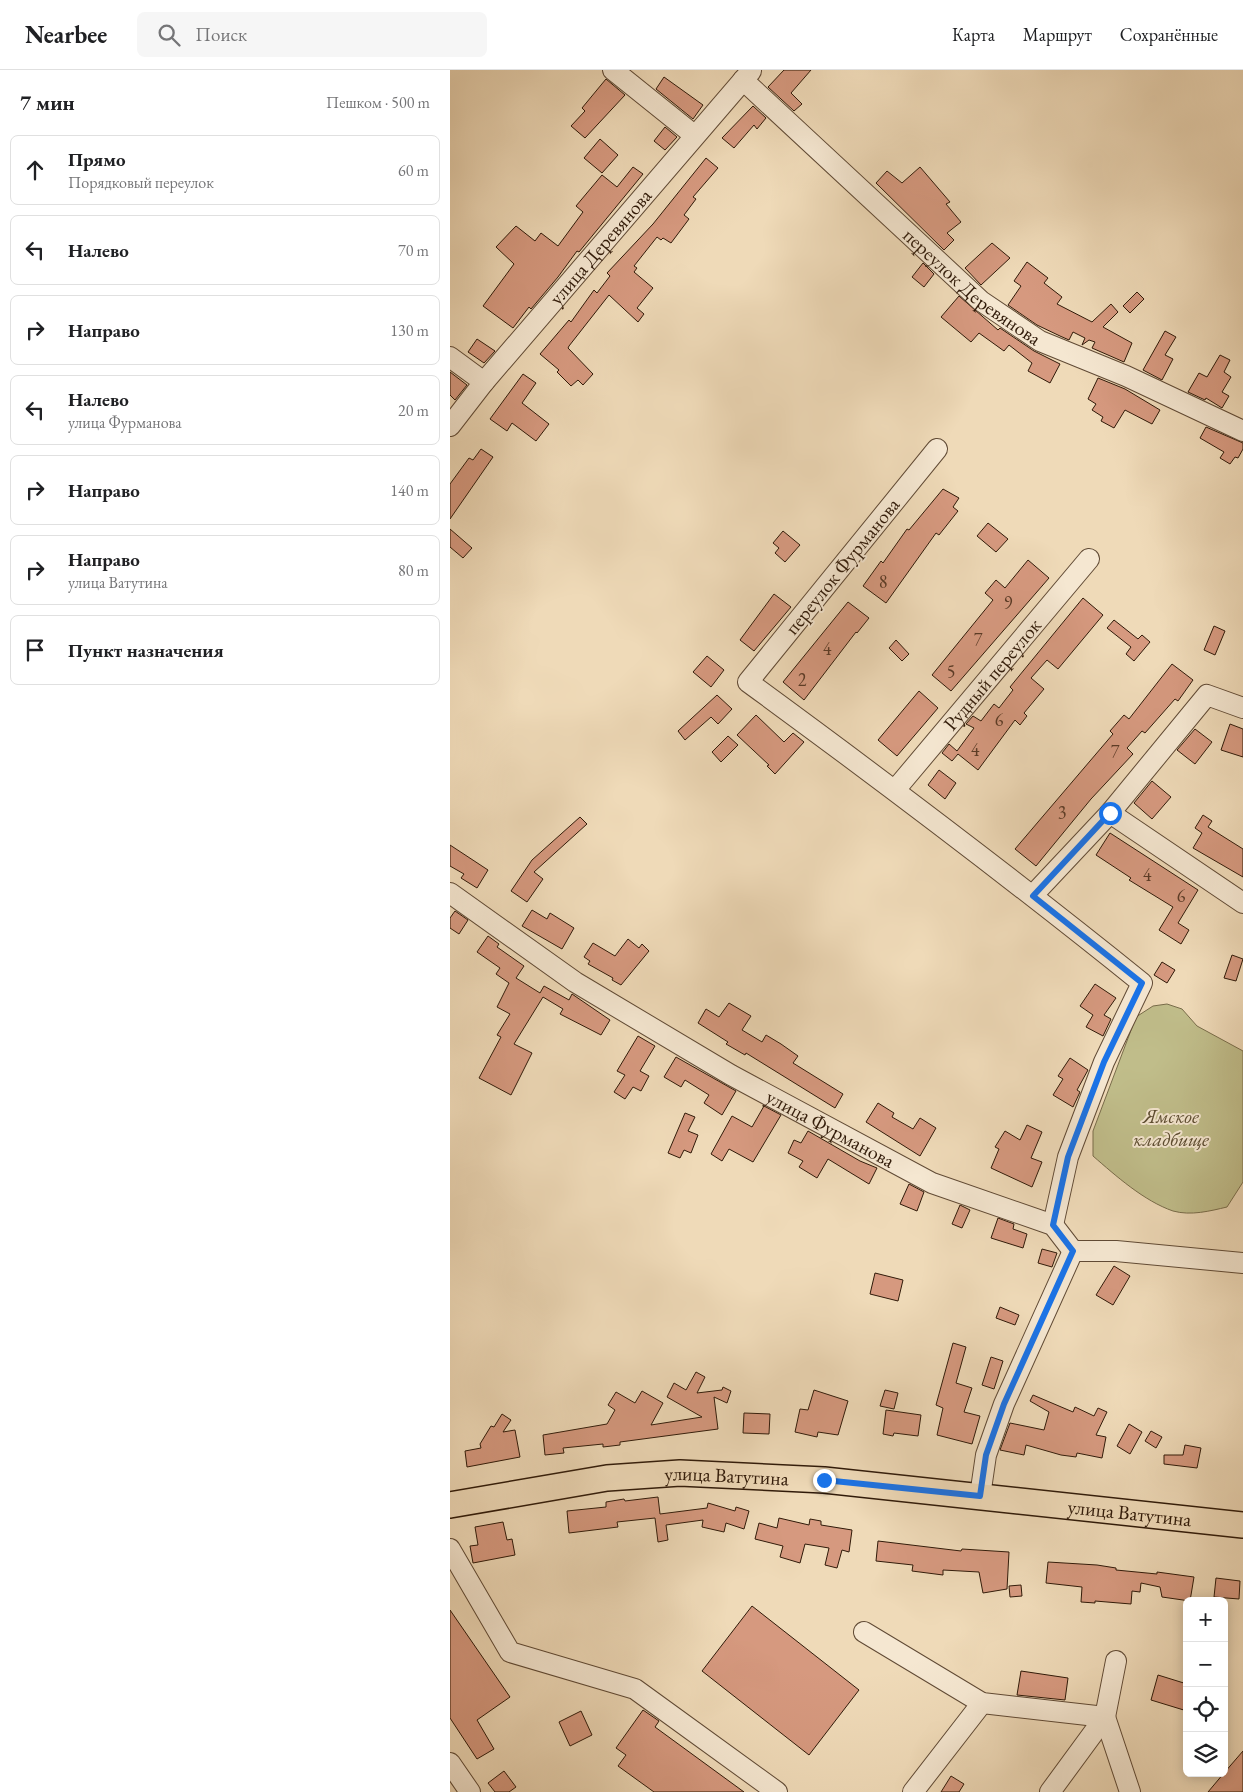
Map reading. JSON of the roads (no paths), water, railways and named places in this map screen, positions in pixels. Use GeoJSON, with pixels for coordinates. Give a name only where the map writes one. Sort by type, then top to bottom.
{"type":"FeatureCollection","features":[{"type":"Feature","properties":{"kind":"main road","name":"улица Ватутина"},"geometry":{"type":"LineString","coordinates":[[450,1505],[607,1478],[680,1473],[824,1480],[1243,1525]]}},
{"type":"Feature","properties":{"kind":"street"},"geometry":{"type":"LineString","coordinates":[[612,70],[694,135]]}},
{"type":"Feature","properties":{"kind":"street","name":"улица Деревянова"},"geometry":{"type":"LineString","coordinates":[[450,426],[484,382],[747,75]]}},
{"type":"Feature","properties":{"kind":"street","name":"переулок Деревянова"},"geometry":{"type":"LineString","coordinates":[[747,75],[981,302],[1040,341],[1126,376],[1243,430]]}},
{"type":"Feature","properties":{"kind":"street"},"geometry":{"type":"LineString","coordinates":[[450,357],[484,382]]}},
{"type":"Feature","properties":{"kind":"street","name":"переулок Фурманова"},"geometry":{"type":"LineString","coordinates":[[895,790],[748,682],[936,449]]}},
{"type":"Feature","properties":{"kind":"street","name":"Рудный переулок"},"geometry":{"type":"LineString","coordinates":[[895,790],[1089,559]]}},
{"type":"Feature","properties":{"kind":"street"},"geometry":{"type":"LineString","coordinates":[[1033,896],[1110,813],[1207,695],[1243,708]]}},
{"type":"Feature","properties":{"kind":"street"},"geometry":{"type":"LineString","coordinates":[[895,790],[1142,983],[1104,1062],[1068,1157],[1053,1225],[1073,1251]]}},
{"type":"Feature","properties":{"kind":"street"},"geometry":{"type":"LineString","coordinates":[[1110,813],[1243,904]]}},
{"type":"Feature","properties":{"kind":"street","name":"улица Фурманова"},"geometry":{"type":"LineString","coordinates":[[450,893],[575,982],[740,1080],[932,1183],[1053,1225]]}},
{"type":"Feature","properties":{"kind":"street"},"geometry":{"type":"LineString","coordinates":[[1073,1251],[1116,1251],[1243,1263]]}},
{"type":"Feature","properties":{"kind":"street"},"geometry":{"type":"LineString","coordinates":[[980,1496],[986,1455],[1004,1404],[1073,1251]]}},
{"type":"Feature","properties":{"kind":"street"},"geometry":{"type":"LineString","coordinates":[[450,1549],[510,1652],[635,1689],[777,1792]]}},
{"type":"Feature","properties":{"kind":"street"},"geometry":{"type":"LineString","coordinates":[[864,1632],[982,1703],[1105,1717]]}},
{"type":"Feature","properties":{"kind":"street"},"geometry":{"type":"LineString","coordinates":[[1050,1792],[1105,1717],[1116,1661]]}},
{"type":"Feature","properties":{"kind":"street"},"geometry":{"type":"LineString","coordinates":[[913,1792],[982,1703]]}},
{"type":"Feature","properties":{"kind":"street"},"geometry":{"type":"LineString","coordinates":[[1105,1717],[1130,1792]]}},
{"type":"Feature","properties":{"kind":"street"},"geometry":{"type":"LineString","coordinates":[[450,1763],[470,1792]]}},
{"type":"Feature","properties":{"kind":"park label","name":"Ямское кладбище"},"geometry":{"type":"Point","coordinates":[1171,1128]}}]}
